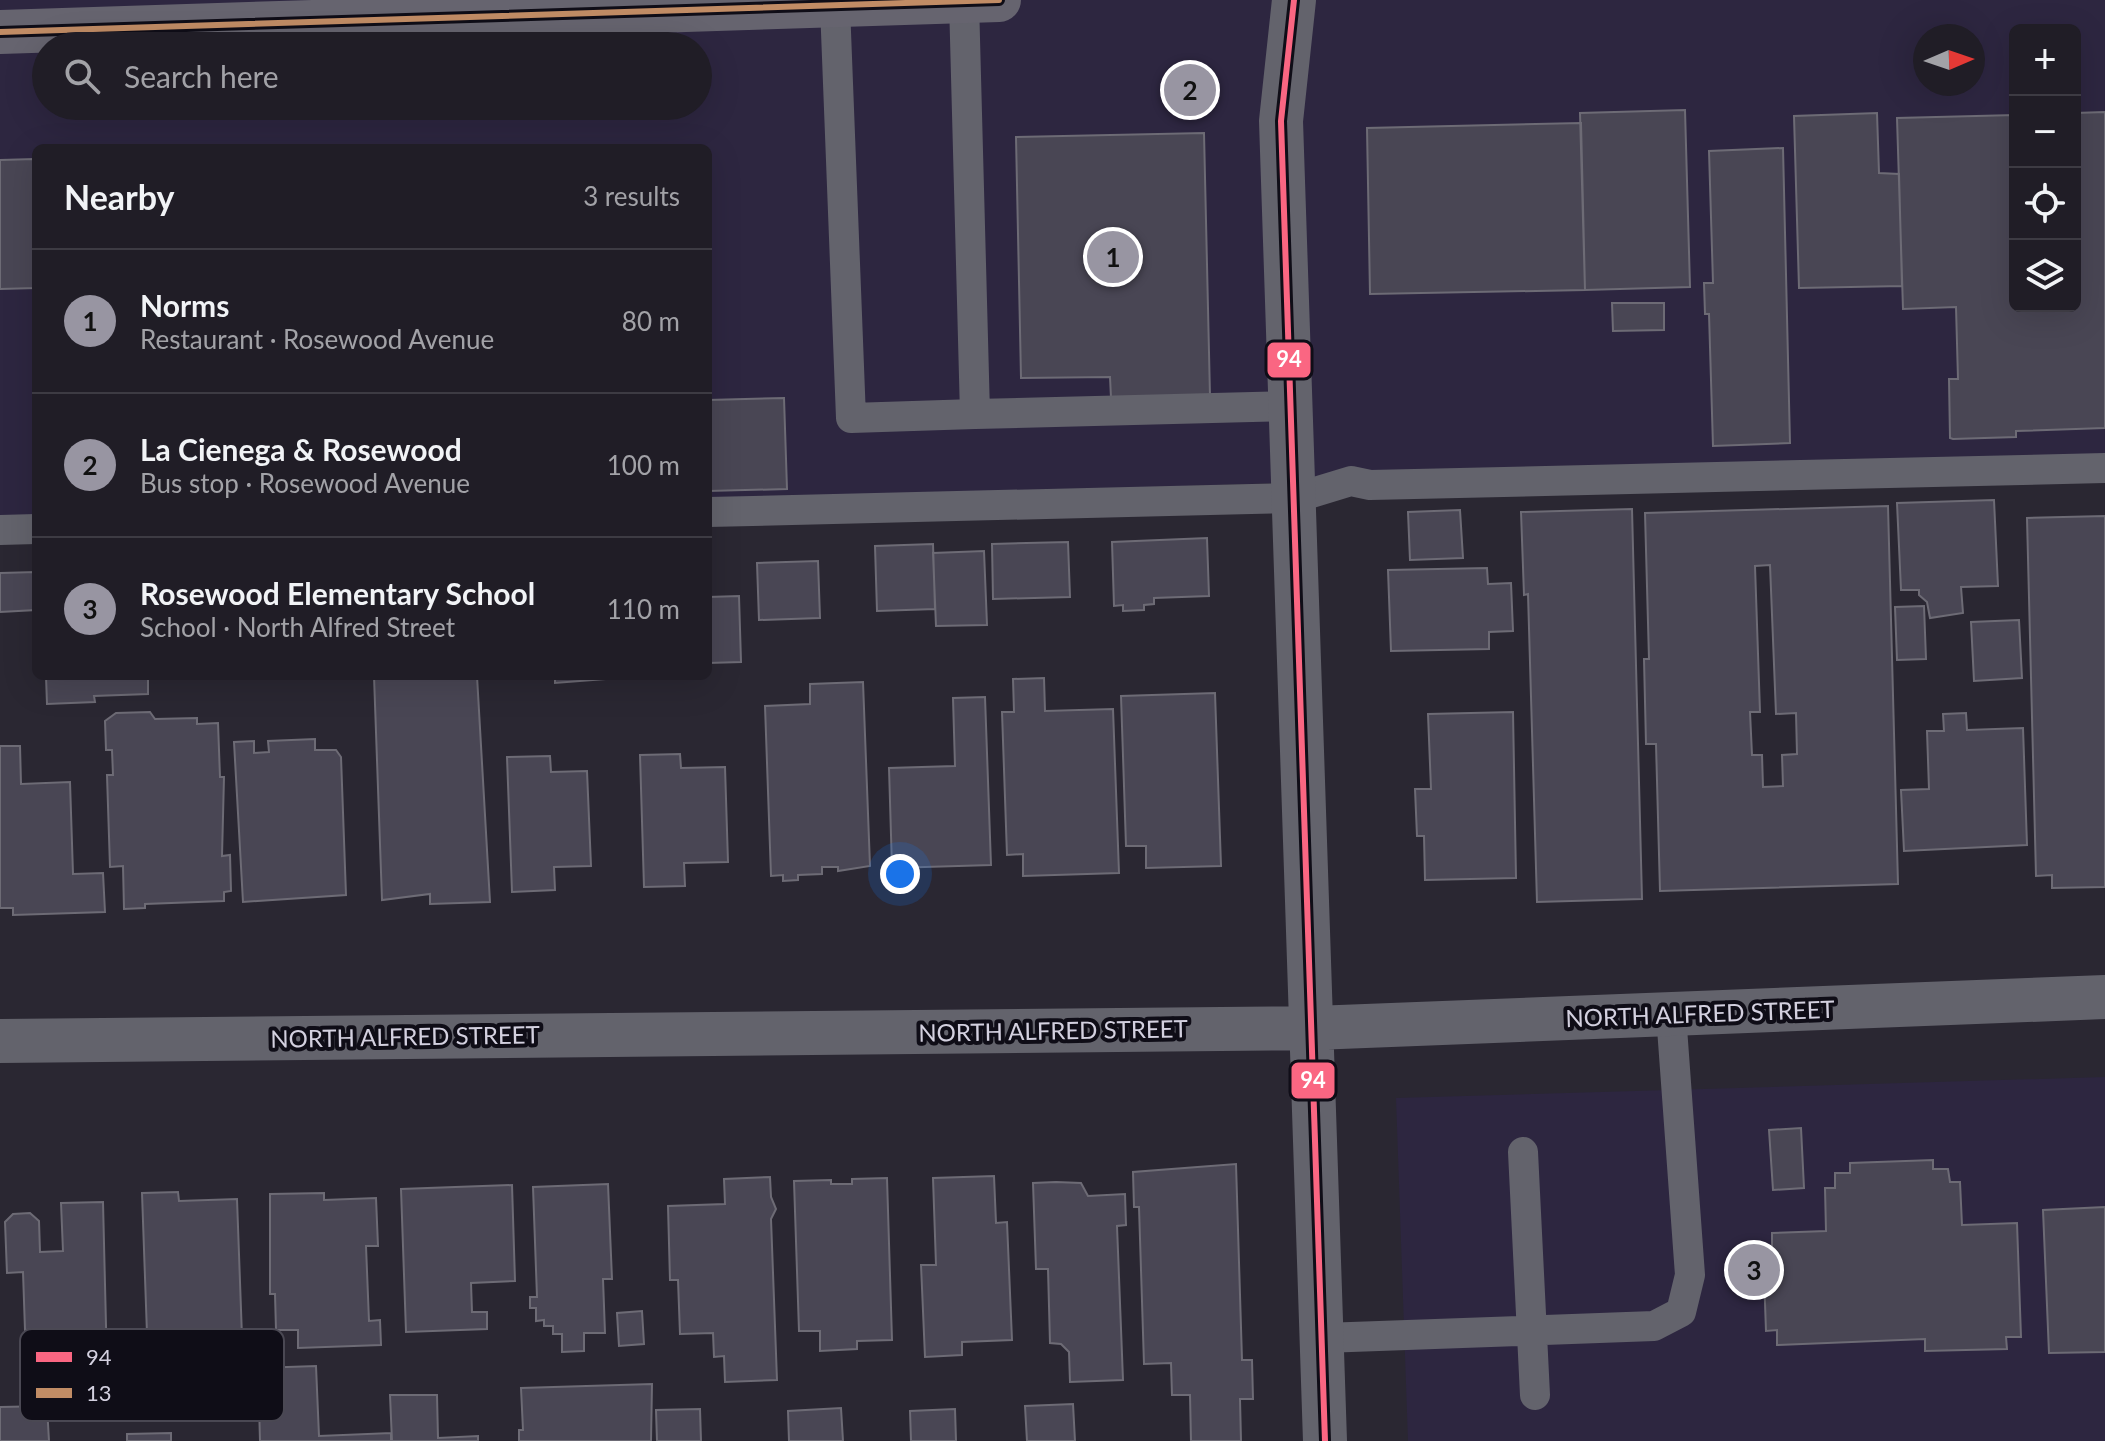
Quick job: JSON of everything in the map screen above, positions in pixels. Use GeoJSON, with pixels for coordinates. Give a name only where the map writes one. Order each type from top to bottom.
{"type":"FeatureCollection","features":[{"type":"Feature","properties":{"kind":"main road"},"geometry":{"type":"LineString","coordinates":[[0,32],[999,0]]}},
{"type":"Feature","properties":{"kind":"street"},"geometry":{"type":"LineString","coordinates":[[1294,0],[1281,121],[1314,1028],[1325,1441]]}},
{"type":"Feature","properties":{"kind":"street","name":"NORTH ALFRED STREET"},"geometry":{"type":"LineString","coordinates":[[0,1041],[1314,1028],[2105,997]]}},
{"type":"Feature","properties":{"kind":"lane"},"geometry":{"type":"LineString","coordinates":[[964,1],[975,414]]}},
{"type":"Feature","properties":{"kind":"lane"},"geometry":{"type":"LineString","coordinates":[[835,6],[851,418],[1292,406]]}},
{"type":"Feature","properties":{"kind":"lane"},"geometry":{"type":"LineString","coordinates":[[712,512],[1295,498],[1351,481],[1370,485],[2105,468]]}},
{"type":"Feature","properties":{"kind":"lane"},"geometry":{"type":"LineString","coordinates":[[0,530],[32,529]]}},
{"type":"Feature","properties":{"kind":"lane"},"geometry":{"type":"LineString","coordinates":[[1323,1338],[1654,1326],[1681,1312],[1690,1275],[1671,1014]]}},
{"type":"Feature","properties":{"kind":"lane"},"geometry":{"type":"LineString","coordinates":[[1523,1152],[1535,1395]]}},
{"type":"Feature","properties":{"kind":"shaded area"},"geometry":{"type":"Polygon","coordinates":[[[0,0],[2105,0],[2105,457],[712,501],[712,144],[32,144],[32,522],[0,523],[0,0]]]}},
{"type":"Feature","properties":{"kind":"shaded area"},"geometry":{"type":"Polygon","coordinates":[[[2105,1077],[2105,1441],[1408,1441],[1396,1098],[2105,1077]]]}},
{"type":"Feature","properties":{"kind":"building"},"geometry":{"type":"Polygon","coordinates":[[[1685,110],[1690,287],[1585,290],[1580,113],[1685,110]]]}},
{"type":"Feature","properties":{"kind":"building"},"geometry":{"type":"Polygon","coordinates":[[[2105,112],[2105,428],[2016,431],[2016,437],[1950,438],[1949,379],[1958,379],[1956,307],[1903,309],[1897,118],[2009,115],[2009,312],[2081,312],[2081,113],[2105,112]]]}},
{"type":"Feature","properties":{"kind":"building"},"geometry":{"type":"Polygon","coordinates":[[[1877,113],[1879,173],[1899,174],[1902,286],[1799,288],[1794,116],[1877,113]]]}},
{"type":"Feature","properties":{"kind":"building"},"geometry":{"type":"Polygon","coordinates":[[[1581,123],[1585,290],[1370,294],[1367,128],[1581,123]]]}},
{"type":"Feature","properties":{"kind":"building"},"geometry":{"type":"Polygon","coordinates":[[[1204,133],[1210,396],[1111,398],[1110,377],[1021,378],[1016,137],[1204,133]]]}},
{"type":"Feature","properties":{"kind":"building"},"geometry":{"type":"Polygon","coordinates":[[[1783,148],[1790,443],[1713,446],[1709,314],[1705,314],[1704,283],[1713,283],[1709,151],[1783,148]]]}},
{"type":"Feature","properties":{"kind":"building"},"geometry":{"type":"Polygon","coordinates":[[[32,159],[32,288],[0,289],[0,160],[32,159]]]}},
{"type":"Feature","properties":{"kind":"building"},"geometry":{"type":"Polygon","coordinates":[[[1612,303],[1664,303],[1664,330],[1613,331],[1612,303]]]}},
{"type":"Feature","properties":{"kind":"building"},"geometry":{"type":"Polygon","coordinates":[[[784,398],[787,489],[712,491],[712,400],[784,398]]]}},
{"type":"Feature","properties":{"kind":"building"},"geometry":{"type":"Polygon","coordinates":[[[1994,500],[1998,586],[1961,587],[1963,613],[1930,618],[1927,602],[1919,595],[1919,590],[1901,590],[1897,503],[1994,500]]]}},
{"type":"Feature","properties":{"kind":"building"},"geometry":{"type":"Polygon","coordinates":[[[1888,506],[1898,884],[1660,891],[1656,744],[1646,744],[1644,659],[1649,659],[1645,513],[1888,506]],[[1770,565],[1755,566],[1760,712],[1750,712],[1752,755],[1762,755],[1763,787],[1783,786],[1782,755],[1797,754],[1796,713],[1776,714],[1770,565]]]}},
{"type":"Feature","properties":{"kind":"building"},"geometry":{"type":"Polygon","coordinates":[[[1632,509],[1642,899],[1537,902],[1528,594],[1524,595],[1521,512],[1632,509]]]}},
{"type":"Feature","properties":{"kind":"building"},"geometry":{"type":"Polygon","coordinates":[[[1460,510],[1463,558],[1410,560],[1408,512],[1460,510]]]}},
{"type":"Feature","properties":{"kind":"building"},"geometry":{"type":"Polygon","coordinates":[[[2105,516],[2105,887],[2052,888],[2052,875],[2036,876],[2027,518],[2105,516]]]}},
{"type":"Feature","properties":{"kind":"building"},"geometry":{"type":"Polygon","coordinates":[[[1207,538],[1209,596],[1154,598],[1154,604],[1144,605],[1144,610],[1123,611],[1123,605],[1114,606],[1112,542],[1207,538]]]}},
{"type":"Feature","properties":{"kind":"building"},"geometry":{"type":"Polygon","coordinates":[[[1068,542],[1070,597],[993,599],[992,544],[1068,542]]]}},
{"type":"Feature","properties":{"kind":"building"},"geometry":{"type":"Polygon","coordinates":[[[933,544],[935,609],[877,611],[875,546],[933,544]]]}},
{"type":"Feature","properties":{"kind":"building"},"geometry":{"type":"Polygon","coordinates":[[[984,551],[987,625],[936,626],[933,553],[984,551]]]}},
{"type":"Feature","properties":{"kind":"building"},"geometry":{"type":"Polygon","coordinates":[[[818,561],[820,618],[759,620],[757,563],[818,561]]]}},
{"type":"Feature","properties":{"kind":"building"},"geometry":{"type":"Polygon","coordinates":[[[1487,568],[1488,584],[1511,583],[1513,631],[1489,632],[1489,649],[1391,651],[1388,570],[1487,568]]]}},
{"type":"Feature","properties":{"kind":"building"},"geometry":{"type":"Polygon","coordinates":[[[32,572],[32,610],[0,612],[0,573],[32,572]]]}},
{"type":"Feature","properties":{"kind":"building"},"geometry":{"type":"Polygon","coordinates":[[[739,596],[741,662],[712,663],[712,597],[739,596]]]}},
{"type":"Feature","properties":{"kind":"building"},"geometry":{"type":"Polygon","coordinates":[[[1924,606],[1926,659],[1897,660],[1895,607],[1924,606]]]}},
{"type":"Feature","properties":{"kind":"building"},"geometry":{"type":"Polygon","coordinates":[[[2019,620],[2022,678],[1974,681],[1971,622],[2019,620]]]}},
{"type":"Feature","properties":{"kind":"building"},"geometry":{"type":"Polygon","coordinates":[[[1044,678],[1045,711],[1113,709],[1119,873],[1023,876],[1023,854],[1007,855],[1002,712],[1014,712],[1013,679],[1044,678]]]}},
{"type":"Feature","properties":{"kind":"building"},"geometry":{"type":"Polygon","coordinates":[[[46,680],[148,680],[148,694],[94,696],[95,702],[47,704],[46,680]]]}},
{"type":"Feature","properties":{"kind":"building"},"geometry":{"type":"Polygon","coordinates":[[[374,680],[477,680],[490,902],[430,904],[430,894],[382,900],[374,680]]]}},
{"type":"Feature","properties":{"kind":"building"},"geometry":{"type":"Polygon","coordinates":[[[555,680],[592,680],[555,683],[555,680]]]}},
{"type":"Feature","properties":{"kind":"building"},"geometry":{"type":"Polygon","coordinates":[[[863,682],[870,866],[838,871],[838,867],[822,867],[822,874],[798,875],[798,880],[783,881],[783,875],[771,876],[765,706],[810,704],[810,684],[863,682]]]}},
{"type":"Feature","properties":{"kind":"building"},"geometry":{"type":"Polygon","coordinates":[[[1215,693],[1221,866],[1146,868],[1146,846],[1126,846],[1121,696],[1215,693]]]}},
{"type":"Feature","properties":{"kind":"building"},"geometry":{"type":"Polygon","coordinates":[[[985,697],[991,865],[892,868],[889,768],[955,766],[953,698],[985,697]]]}},
{"type":"Feature","properties":{"kind":"building"},"geometry":{"type":"Polygon","coordinates":[[[150,712],[155,719],[197,718],[197,724],[218,723],[220,777],[224,777],[222,856],[230,855],[231,891],[224,892],[224,901],[145,904],[145,908],[124,909],[123,866],[110,867],[107,775],[113,775],[112,750],[106,750],[105,721],[116,713],[150,712]]]}},
{"type":"Feature","properties":{"kind":"building"},"geometry":{"type":"Polygon","coordinates":[[[1513,712],[1516,878],[1425,880],[1424,836],[1417,836],[1415,789],[1431,789],[1428,714],[1513,712]]]}},
{"type":"Feature","properties":{"kind":"building"},"geometry":{"type":"Polygon","coordinates":[[[1966,713],[1967,730],[2023,728],[2027,845],[1904,851],[1901,790],[1929,789],[1927,731],[1944,731],[1943,714],[1966,713]]]}},
{"type":"Feature","properties":{"kind":"building"},"geometry":{"type":"Polygon","coordinates":[[[315,739],[315,750],[336,750],[341,757],[346,895],[243,902],[234,742],[254,741],[254,753],[269,752],[268,741],[315,739]]]}},
{"type":"Feature","properties":{"kind":"building"},"geometry":{"type":"Polygon","coordinates":[[[0,746],[20,746],[21,784],[70,782],[73,874],[103,873],[105,912],[13,915],[13,908],[0,908],[0,746]]]}},
{"type":"Feature","properties":{"kind":"building"},"geometry":{"type":"Polygon","coordinates":[[[680,754],[681,768],[725,767],[728,862],[684,863],[685,886],[644,887],[640,755],[680,754]]]}},
{"type":"Feature","properties":{"kind":"building"},"geometry":{"type":"Polygon","coordinates":[[[550,756],[551,772],[587,771],[591,866],[554,867],[555,890],[512,892],[507,757],[550,756]]]}},
{"type":"Feature","properties":{"kind":"building"},"geometry":{"type":"Polygon","coordinates":[[[1801,1128],[1804,1188],[1773,1190],[1769,1130],[1801,1128]]]}},
{"type":"Feature","properties":{"kind":"building"},"geometry":{"type":"Polygon","coordinates":[[[1933,1160],[1933,1169],[1948,1169],[1950,1182],[1960,1182],[1962,1225],[2017,1223],[2021,1337],[2006,1337],[2007,1349],[1925,1351],[1925,1339],[1777,1345],[1777,1330],[1766,1331],[1763,1247],[1772,1247],[1772,1233],[1826,1231],[1825,1188],[1835,1188],[1835,1173],[1850,1173],[1850,1163],[1933,1160]]]}},
{"type":"Feature","properties":{"kind":"building"},"geometry":{"type":"Polygon","coordinates":[[[1236,1164],[1242,1360],[1252,1360],[1253,1399],[1240,1399],[1241,1441],[1191,1441],[1190,1395],[1172,1395],[1171,1363],[1144,1364],[1139,1207],[1134,1207],[1133,1172],[1236,1164]]]}},
{"type":"Feature","properties":{"kind":"building"},"geometry":{"type":"Polygon","coordinates":[[[994,1176],[996,1223],[1007,1222],[1012,1340],[962,1342],[962,1355],[925,1357],[921,1265],[936,1265],[933,1178],[994,1176]]]}},
{"type":"Feature","properties":{"kind":"building"},"geometry":{"type":"Polygon","coordinates":[[[770,1177],[771,1197],[776,1209],[771,1219],[777,1380],[725,1382],[724,1356],[714,1357],[713,1333],[680,1334],[678,1280],[670,1280],[668,1206],[725,1204],[724,1179],[770,1177]]]}},
{"type":"Feature","properties":{"kind":"building"},"geometry":{"type":"Polygon","coordinates":[[[887,1178],[892,1340],[857,1341],[857,1349],[820,1351],[820,1331],[799,1331],[794,1181],[831,1180],[831,1184],[852,1184],[852,1179],[887,1178]]]}},
{"type":"Feature","properties":{"kind":"building"},"geometry":{"type":"Polygon","coordinates":[[[1033,1183],[1081,1183],[1088,1196],[1125,1194],[1126,1225],[1117,1226],[1123,1380],[1070,1382],[1069,1352],[1061,1344],[1050,1343],[1048,1269],[1036,1269],[1033,1183]]]}},
{"type":"Feature","properties":{"kind":"building"},"geometry":{"type":"Polygon","coordinates":[[[608,1184],[612,1279],[603,1279],[605,1333],[584,1333],[584,1351],[562,1352],[562,1334],[553,1334],[553,1326],[544,1326],[544,1320],[536,1321],[536,1308],[530,1308],[530,1297],[537,1297],[533,1187],[608,1184]]]}},
{"type":"Feature","properties":{"kind":"building"},"geometry":{"type":"Polygon","coordinates":[[[512,1185],[515,1281],[471,1283],[472,1312],[487,1312],[487,1329],[406,1332],[401,1189],[512,1185]]]}},
{"type":"Feature","properties":{"kind":"building"},"geometry":{"type":"Polygon","coordinates":[[[178,1192],[179,1201],[237,1199],[242,1329],[147,1329],[142,1193],[178,1192]]]}},
{"type":"Feature","properties":{"kind":"building"},"geometry":{"type":"Polygon","coordinates":[[[324,1193],[324,1200],[376,1198],[378,1246],[366,1246],[369,1321],[380,1320],[381,1345],[298,1348],[298,1330],[276,1329],[275,1294],[270,1294],[270,1194],[324,1193]]]}},
{"type":"Feature","properties":{"kind":"building"},"geometry":{"type":"Polygon","coordinates":[[[103,1202],[106,1329],[25,1329],[23,1272],[7,1273],[5,1222],[13,1214],[30,1213],[39,1221],[40,1252],[63,1251],[61,1203],[103,1202]]]}},
{"type":"Feature","properties":{"kind":"building"},"geometry":{"type":"Polygon","coordinates":[[[2105,1207],[2105,1352],[2049,1353],[2043,1210],[2105,1207]]]}},
{"type":"Feature","properties":{"kind":"building"},"geometry":{"type":"Polygon","coordinates":[[[642,1311],[644,1344],[619,1346],[617,1313],[642,1311]]]}},
{"type":"Feature","properties":{"kind":"building"},"geometry":{"type":"Polygon","coordinates":[[[316,1366],[319,1436],[391,1433],[391,1441],[260,1441],[259,1421],[284,1421],[284,1367],[316,1366]]]}},
{"type":"Feature","properties":{"kind":"building"},"geometry":{"type":"Polygon","coordinates":[[[652,1384],[651,1441],[519,1441],[519,1430],[523,1430],[521,1388],[652,1384]]]}},
{"type":"Feature","properties":{"kind":"building"},"geometry":{"type":"Polygon","coordinates":[[[390,1395],[437,1395],[438,1438],[478,1436],[478,1441],[392,1441],[390,1395]]]}},
{"type":"Feature","properties":{"kind":"building"},"geometry":{"type":"Polygon","coordinates":[[[1073,1404],[1075,1441],[1027,1441],[1025,1406],[1073,1404]]]}},
{"type":"Feature","properties":{"kind":"building"},"geometry":{"type":"Polygon","coordinates":[[[0,1407],[20,1407],[20,1421],[48,1421],[49,1441],[0,1441],[0,1407]]]}},
{"type":"Feature","properties":{"kind":"building"},"geometry":{"type":"Polygon","coordinates":[[[841,1408],[843,1441],[789,1441],[788,1411],[841,1408]]]}},
{"type":"Feature","properties":{"kind":"building"},"geometry":{"type":"Polygon","coordinates":[[[700,1409],[701,1441],[657,1441],[656,1410],[700,1409]]]}},
{"type":"Feature","properties":{"kind":"building"},"geometry":{"type":"Polygon","coordinates":[[[955,1409],[956,1441],[911,1441],[910,1411],[955,1409]]]}},
{"type":"Feature","properties":{"kind":"building"},"geometry":{"type":"Polygon","coordinates":[[[171,1433],[171,1441],[127,1441],[127,1434],[171,1433]]]}},
{"type":"Feature","properties":{"kind":"transit line","name":"13"},"geometry":{"type":"LineString","coordinates":[[0,32],[999,0]]}},
{"type":"Feature","properties":{"kind":"transit line","name":"94"},"geometry":{"type":"LineString","coordinates":[[1294,0],[1281,121],[1325,1441]]}},
{"type":"Feature","properties":{"kind":"place","name":"La Cienega & Rosewood"},"geometry":{"type":"Point","coordinates":[1190,90]}},
{"type":"Feature","properties":{"kind":"place","name":"Norms"},"geometry":{"type":"Point","coordinates":[1113,257]}},
{"type":"Feature","properties":{"kind":"place","name":"Rosewood Elementary School"},"geometry":{"type":"Point","coordinates":[1754,1270]}}]}
